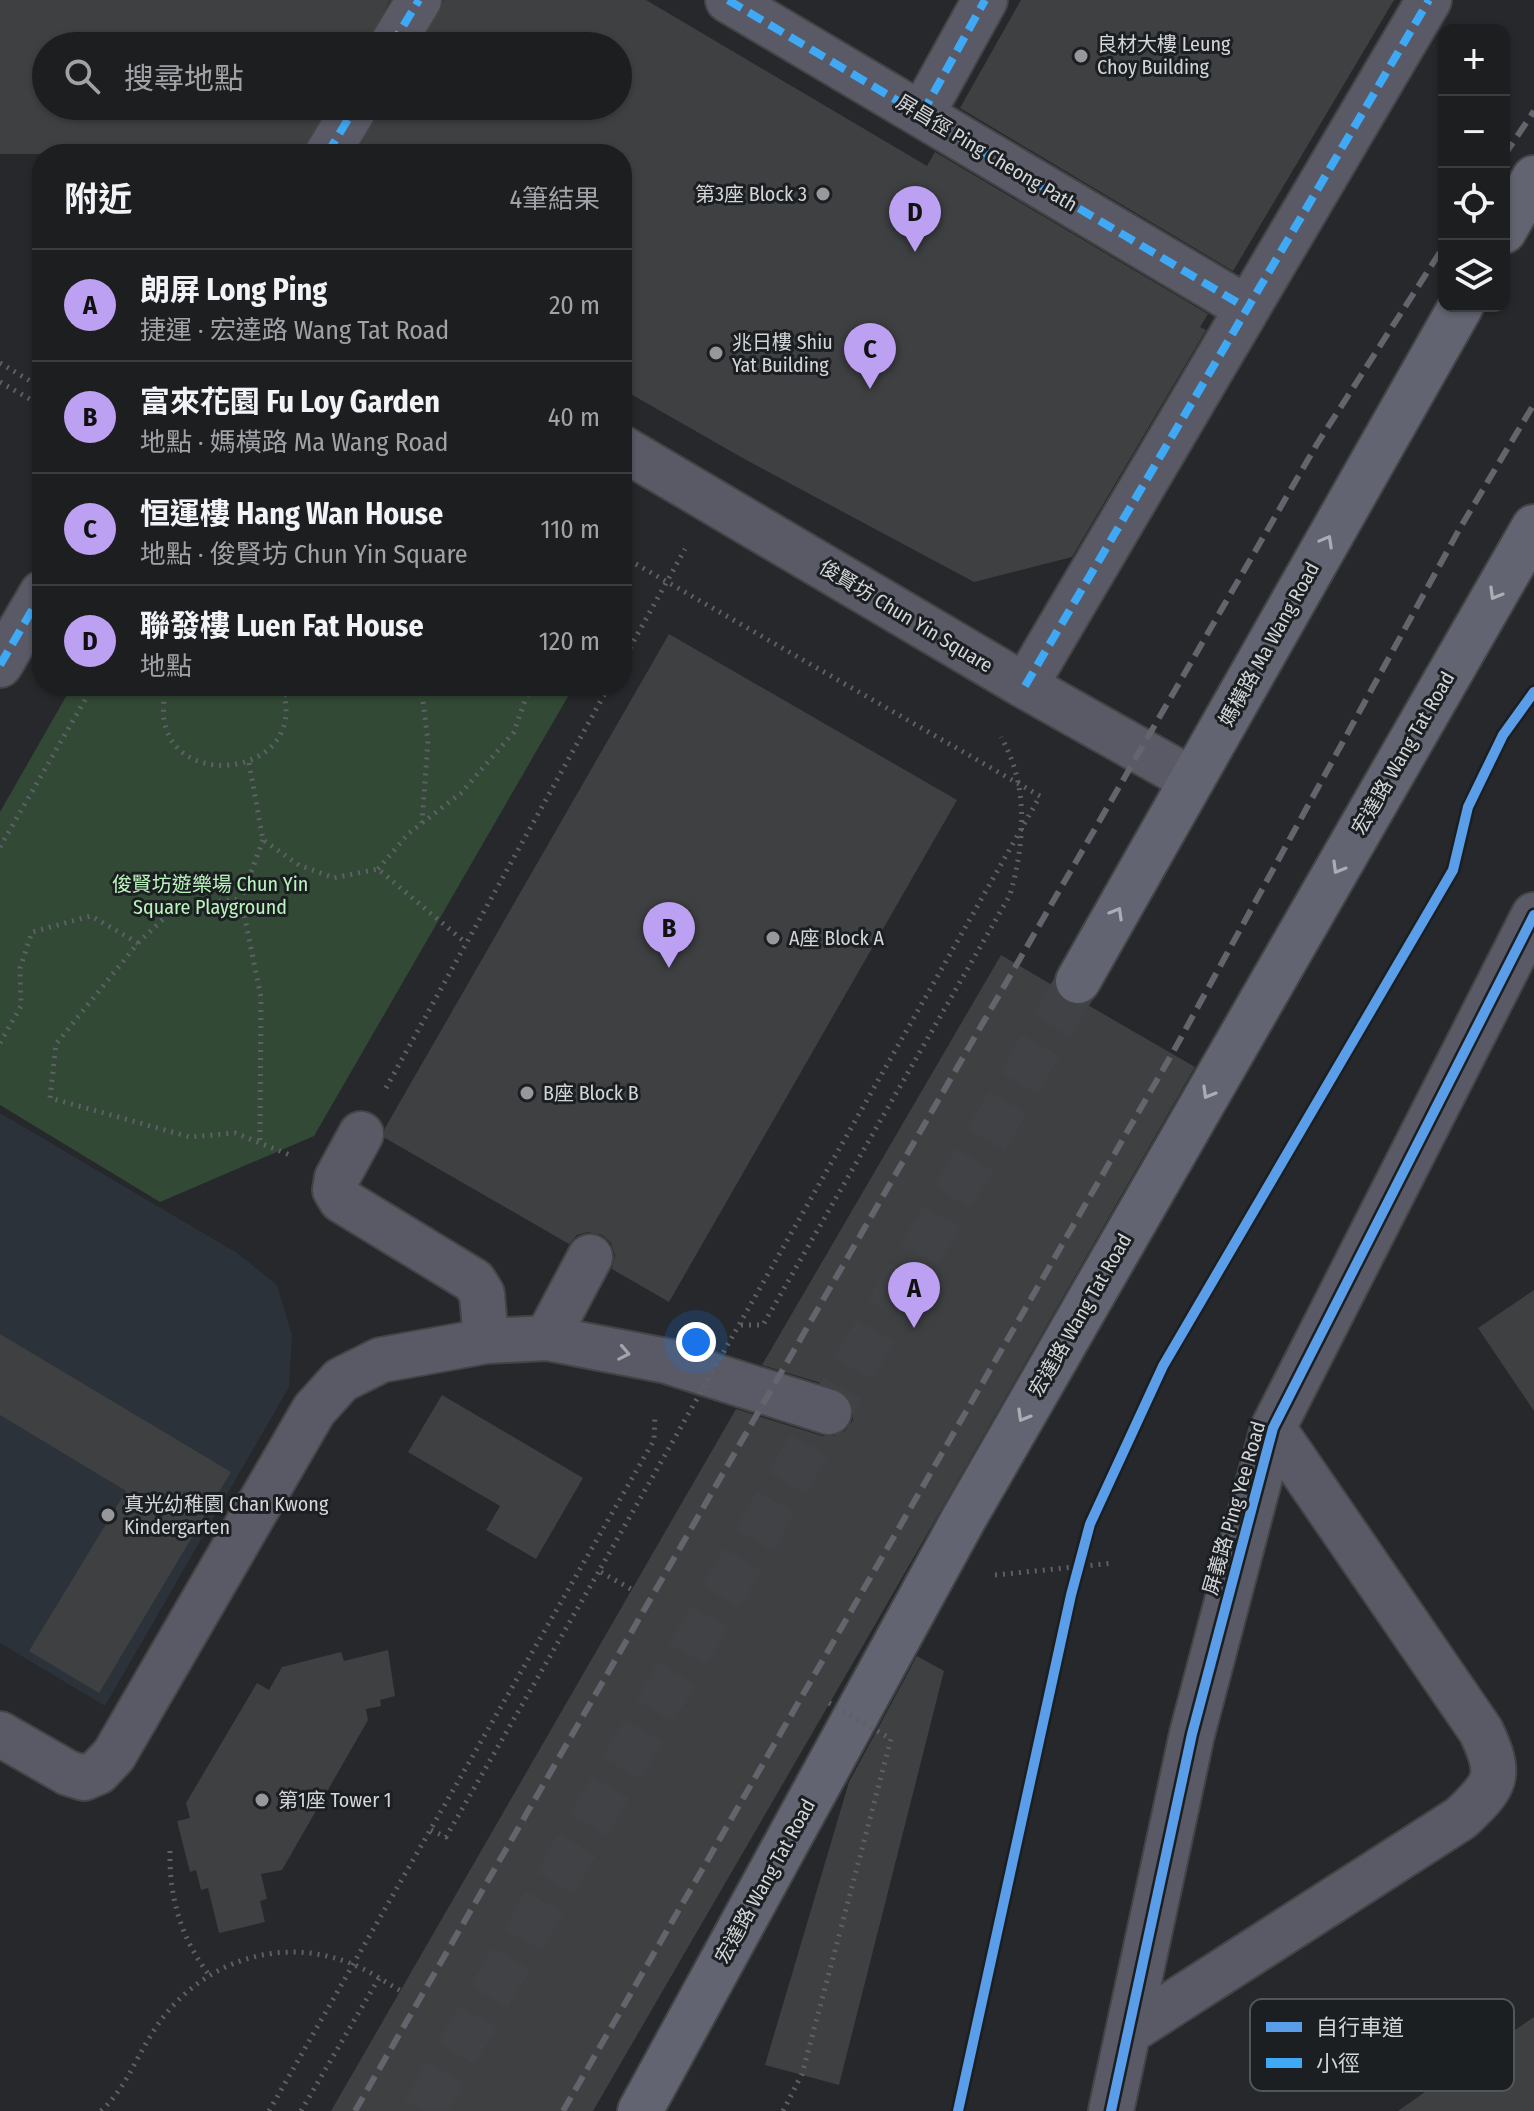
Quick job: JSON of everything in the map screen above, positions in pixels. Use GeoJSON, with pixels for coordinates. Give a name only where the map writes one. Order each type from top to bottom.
{"type":"FeatureCollection","features":[{"type":"Feature","properties":{"kind":"main road"},"geometry":{"type":"LineString","coordinates":[[1510,220],[1534,178]]}},
{"type":"Feature","properties":{"kind":"main road","name":"媽橫路 Ma Wang Road"},"geometry":{"type":"LineString","coordinates":[[1078,981],[1458,312]]}},
{"type":"Feature","properties":{"kind":"main road","name":"宏達路 Wang Tat Road"},"geometry":{"type":"LineString","coordinates":[[640,2111],[963,1520],[1534,527]]}},
{"type":"Feature","properties":{"kind":"street"},"geometry":{"type":"LineString","coordinates":[[400,32],[419,0]]}},
{"type":"Feature","properties":{"kind":"street","name":"屏昌徑 Ping Cheong Path"},"geometry":{"type":"LineString","coordinates":[[728,0],[1245,307]]}},
{"type":"Feature","properties":{"kind":"street"},"geometry":{"type":"LineString","coordinates":[[922,114],[985,0]]}},
{"type":"Feature","properties":{"kind":"street"},"geometry":{"type":"LineString","coordinates":[[1025,686],[1245,307],[1429,0]]}},
{"type":"Feature","properties":{"kind":"street"},"geometry":{"type":"LineString","coordinates":[[333,144],[348,120]]}},
{"type":"Feature","properties":{"kind":"street","name":"俊賢坊 Chun Yin Square"},"geometry":{"type":"LineString","coordinates":[[632,454],[1025,686],[1192,780]]}},
{"type":"Feature","properties":{"kind":"street"},"geometry":{"type":"LineString","coordinates":[[0,665],[32,610]]}},
{"type":"Feature","properties":{"kind":"street","name":"屏義路 Ping Yee Road"},"geometry":{"type":"LineString","coordinates":[[1111,2111],[1192,1734],[1273,1428],[1534,915]]}},
{"type":"Feature","properties":{"kind":"street"},"geometry":{"type":"LineString","coordinates":[[361,1134],[337,1178],[335,1190],[341,1200],[474,1281],[482,1294],[486,1341]]}},
{"type":"Feature","properties":{"kind":"street"},"geometry":{"type":"LineString","coordinates":[[547,1338],[590,1257]]}},
{"type":"Feature","properties":{"kind":"street"},"geometry":{"type":"LineString","coordinates":[[0,1734],[68,1773],[84,1778],[98,1772],[114,1755],[314,1410],[341,1380],[381,1360],[486,1341],[547,1338],[667,1361],[829,1412]]}},
{"type":"Feature","properties":{"kind":"street"},"geometry":{"type":"LineString","coordinates":[[1130,2031],[1461,1818],[1483,1797],[1492,1782],[1495,1761],[1481,1731],[1273,1428]]}},
{"type":"Feature","properties":{"kind":"path"},"geometry":{"type":"LineString","coordinates":[[0,363],[32,382]]}},
{"type":"Feature","properties":{"kind":"path"},"geometry":{"type":"LineString","coordinates":[[0,382],[32,400]]}},
{"type":"Feature","properties":{"kind":"path"},"geometry":{"type":"LineString","coordinates":[[672,542],[698,557]]}},
{"type":"Feature","properties":{"kind":"path"},"geometry":{"type":"LineString","coordinates":[[632,644],[685,549]]}},
{"type":"Feature","properties":{"kind":"path"},"geometry":{"type":"LineString","coordinates":[[431,1830],[446,1837],[1040,796],[632,562]]}},
{"type":"Feature","properties":{"kind":"path"},"geometry":{"type":"LineString","coordinates":[[0,847],[87,696]]}},
{"type":"Feature","properties":{"kind":"path"},"geometry":{"type":"LineString","coordinates":[[165,696],[163,708],[166,727],[176,744],[190,758],[208,766],[228,768],[249,763],[265,752],[278,736],[285,716],[284,696]]}},
{"type":"Feature","properties":{"kind":"path"},"geometry":{"type":"LineString","coordinates":[[422,696],[428,741],[422,823]]}},
{"type":"Feature","properties":{"kind":"path"},"geometry":{"type":"LineString","coordinates":[[263,840],[299,865],[334,878],[378,869],[408,834],[461,793],[514,732],[527,696]]}},
{"type":"Feature","properties":{"kind":"path"},"geometry":{"type":"LineString","coordinates":[[361,1134],[603,696]]}},
{"type":"Feature","properties":{"kind":"path"},"geometry":{"type":"LineString","coordinates":[[763,1325],[1010,895],[1022,854],[1021,796],[1011,755],[999,732]]}},
{"type":"Feature","properties":{"kind":"path"},"geometry":{"type":"LineString","coordinates":[[249,763],[263,840],[241,899],[261,997],[260,1140]]}},
{"type":"Feature","properties":{"kind":"path"},"geometry":{"type":"LineString","coordinates":[[378,869],[466,943]]}},
{"type":"Feature","properties":{"kind":"path"},"geometry":{"type":"LineString","coordinates":[[241,899],[177,906],[138,943],[56,1044],[50,1098],[190,1137],[235,1133],[260,1140],[337,1178]]}},
{"type":"Feature","properties":{"kind":"path"},"geometry":{"type":"LineString","coordinates":[[0,1043],[21,1006],[20,968],[32,932],[91,916],[138,943]]}},
{"type":"Feature","properties":{"kind":"path"},"geometry":{"type":"LineString","coordinates":[[269,2111],[654,1440],[655,1415],[649,1409]]}},
{"type":"Feature","properties":{"kind":"path"},"geometry":{"type":"LineString","coordinates":[[1075,1581],[1083,1553]]}},
{"type":"Feature","properties":{"kind":"path"},"geometry":{"type":"LineString","coordinates":[[991,1575],[1114,1563]]}},
{"type":"Feature","properties":{"kind":"path"},"geometry":{"type":"LineString","coordinates":[[599,1571],[631,1589]]}},
{"type":"Feature","properties":{"kind":"path"},"geometry":{"type":"LineString","coordinates":[[783,2111],[802,2074],[891,1739],[829,1703]]}},
{"type":"Feature","properties":{"kind":"path"},"geometry":{"type":"LineString","coordinates":[[170,1851],[171,1889],[181,1926],[210,1976]]}},
{"type":"Feature","properties":{"kind":"path"},"geometry":{"type":"LineString","coordinates":[[101,2111],[116,2097],[150,2035],[171,2007],[210,1976],[259,1955],[293,1950],[328,1954],[354,1963],[401,1991]]}},
{"type":"Feature","properties":{"kind":"path"},"geometry":{"type":"LineString","coordinates":[[301,2111],[379,1978]]}},
{"type":"Feature","properties":{"kind":"shaded area","name":"真光幼稚園 Chan Kwong Kindergarten"},"geometry":{"type":"Polygon","coordinates":[[[0,1113],[237,1253],[277,1285],[292,1335],[289,1387],[105,1706],[0,1643],[0,1113]]]}},
{"type":"Feature","properties":{"kind":"green space","name":"俊賢坊遊樂場 Chun Yin Square Playground"},"geometry":{"type":"Polygon","coordinates":[[[66,696],[568,696],[314,1136],[160,1202],[0,1105],[0,812],[66,696]]]}},
{"type":"Feature","properties":{"kind":"building"},"geometry":{"type":"Polygon","coordinates":[[[0,0],[390,0],[373,32],[32,32],[32,120],[320,120],[307,144],[32,144],[32,154],[0,154],[0,0]]]}},
{"type":"Feature","properties":{"kind":"building"},"geometry":{"type":"Polygon","coordinates":[[[444,0],[646,0],[927,166],[935,152],[1208,314],[1200,327],[1206,330],[1072,557],[974,582],[748,461],[632,395],[632,144],[361,144],[374,120],[632,120],[632,32],[427,32],[444,0]]]}},
{"type":"Feature","properties":{"kind":"building"},"geometry":{"type":"Polygon","coordinates":[[[1021,0],[1394,0],[1233,271],[960,108],[1021,0]]]}},
{"type":"Feature","properties":{"kind":"building"},"geometry":{"type":"Polygon","coordinates":[[[669,634],[957,800],[669,1302],[612,1269],[615,1255],[611,1243],[602,1235],[588,1232],[577,1235],[569,1244],[385,1138],[385,1128],[669,634]]]}},
{"type":"Feature","properties":{"kind":"building"},"geometry":{"type":"Polygon","coordinates":[[[1001,955],[1054,986],[1065,1002],[1086,1004],[1195,1067],[872,1630],[593,2111],[331,2111],[736,1409],[822,1436],[834,1436],[845,1431],[853,1420],[853,1406],[848,1396],[837,1388],[762,1365],[1001,955]]]}},
{"type":"Feature","properties":{"kind":"building"},"geometry":{"type":"Polygon","coordinates":[[[1534,1290],[1534,1411],[1478,1328],[1534,1290]]]}},
{"type":"Feature","properties":{"kind":"building"},"geometry":{"type":"Polygon","coordinates":[[[0,1334],[231,1472],[99,1693],[29,1651],[126,1491],[0,1415],[0,1334]]]}},
{"type":"Feature","properties":{"kind":"building"},"geometry":{"type":"Polygon","coordinates":[[[442,1395],[583,1478],[536,1559],[486,1530],[500,1506],[408,1452],[442,1395]]]}},
{"type":"Feature","properties":{"kind":"building","name":"第1座 Tower 1"},"geometry":{"type":"Polygon","coordinates":[[[388,1650],[395,1696],[380,1700],[381,1706],[366,1709],[368,1720],[282,1870],[261,1874],[267,1899],[260,1901],[265,1922],[219,1933],[208,1888],[201,1890],[196,1870],[190,1872],[177,1821],[190,1818],[186,1803],[257,1683],[269,1690],[282,1667],[341,1652],[344,1661],[388,1650]]]}},
{"type":"Feature","properties":{"kind":"building"},"geometry":{"type":"Polygon","coordinates":[[[917,1656],[944,1671],[839,2085],[765,2065],[849,1782],[917,1656]]]}},
{"type":"Feature","properties":{"kind":"building"},"geometry":{"type":"Polygon","coordinates":[[[1534,2017],[1534,2111],[1398,2111],[1426,2091],[1514,2091],[1514,2031],[1534,2017]]]}},
{"type":"Feature","properties":{"kind":"tunnel"},"geometry":{"type":"LineString","coordinates":[[423,2111],[1078,981]]}},
{"type":"Feature","properties":{"kind":"railway"},"geometry":{"type":"LineString","coordinates":[[1510,147],[1534,111]]}},
{"type":"Feature","properties":{"kind":"railway"},"geometry":{"type":"LineString","coordinates":[[355,2111],[1317,444],[1438,255]]}},
{"type":"Feature","properties":{"kind":"railway"},"geometry":{"type":"LineString","coordinates":[[563,2111],[1172,1054],[1460,528],[1534,404]]}},
{"type":"Feature","properties":{"kind":"marked path"},"geometry":{"type":"LineString","coordinates":[[400,32],[419,0]]}},
{"type":"Feature","properties":{"kind":"marked path"},"geometry":{"type":"LineString","coordinates":[[728,0],[1245,307]]}},
{"type":"Feature","properties":{"kind":"marked path"},"geometry":{"type":"LineString","coordinates":[[922,114],[985,0]]}},
{"type":"Feature","properties":{"kind":"marked path"},"geometry":{"type":"LineString","coordinates":[[1025,686],[1429,0]]}},
{"type":"Feature","properties":{"kind":"marked path"},"geometry":{"type":"LineString","coordinates":[[333,144],[348,120]]}},
{"type":"Feature","properties":{"kind":"marked path"},"geometry":{"type":"LineString","coordinates":[[0,665],[32,610]]}},
{"type":"Feature","properties":{"kind":"cycle path"},"geometry":{"type":"LineString","coordinates":[[958,2111],[1071,1595],[1090,1524],[1163,1366],[1453,870],[1468,807],[1503,735],[1534,692]]}},
{"type":"Feature","properties":{"kind":"cycle path"},"geometry":{"type":"LineString","coordinates":[[1111,2111],[1192,1734],[1273,1428],[1534,915]]}},
{"type":"Feature","properties":{"kind":"place","name":"良材大樓 Leung Choy Building"},"geometry":{"type":"Point","coordinates":[1081,56]}},
{"type":"Feature","properties":{"kind":"place","name":"第3座 Block 3"},"geometry":{"type":"Point","coordinates":[823,194]}},
{"type":"Feature","properties":{"kind":"place","name":"聯發樓 Luen Fat House"},"geometry":{"type":"Point","coordinates":[915,252]}},
{"type":"Feature","properties":{"kind":"place","name":"兆日樓 Shiu Yat Building"},"geometry":{"type":"Point","coordinates":[716,353]}},
{"type":"Feature","properties":{"kind":"place","name":"恒運樓 Hang Wan House"},"geometry":{"type":"Point","coordinates":[870,389]}},
{"type":"Feature","properties":{"kind":"place","name":"A座 Block A"},"geometry":{"type":"Point","coordinates":[773,938]}},
{"type":"Feature","properties":{"kind":"place","name":"富來花園 Fu Loy Garden"},"geometry":{"type":"Point","coordinates":[669,968]}},
{"type":"Feature","properties":{"kind":"place","name":"B座 Block B"},"geometry":{"type":"Point","coordinates":[527,1093]}},
{"type":"Feature","properties":{"kind":"place","name":"朗屏 Long Ping"},"geometry":{"type":"Point","coordinates":[914,1328]}},
{"type":"Feature","properties":{"kind":"place","name":"真光幼稚園 Chan Kwong Kindergarten"},"geometry":{"type":"Point","coordinates":[108,1515]}},
{"type":"Feature","properties":{"kind":"place","name":"第1座 Tower 1"},"geometry":{"type":"Point","coordinates":[262,1800]}}]}
